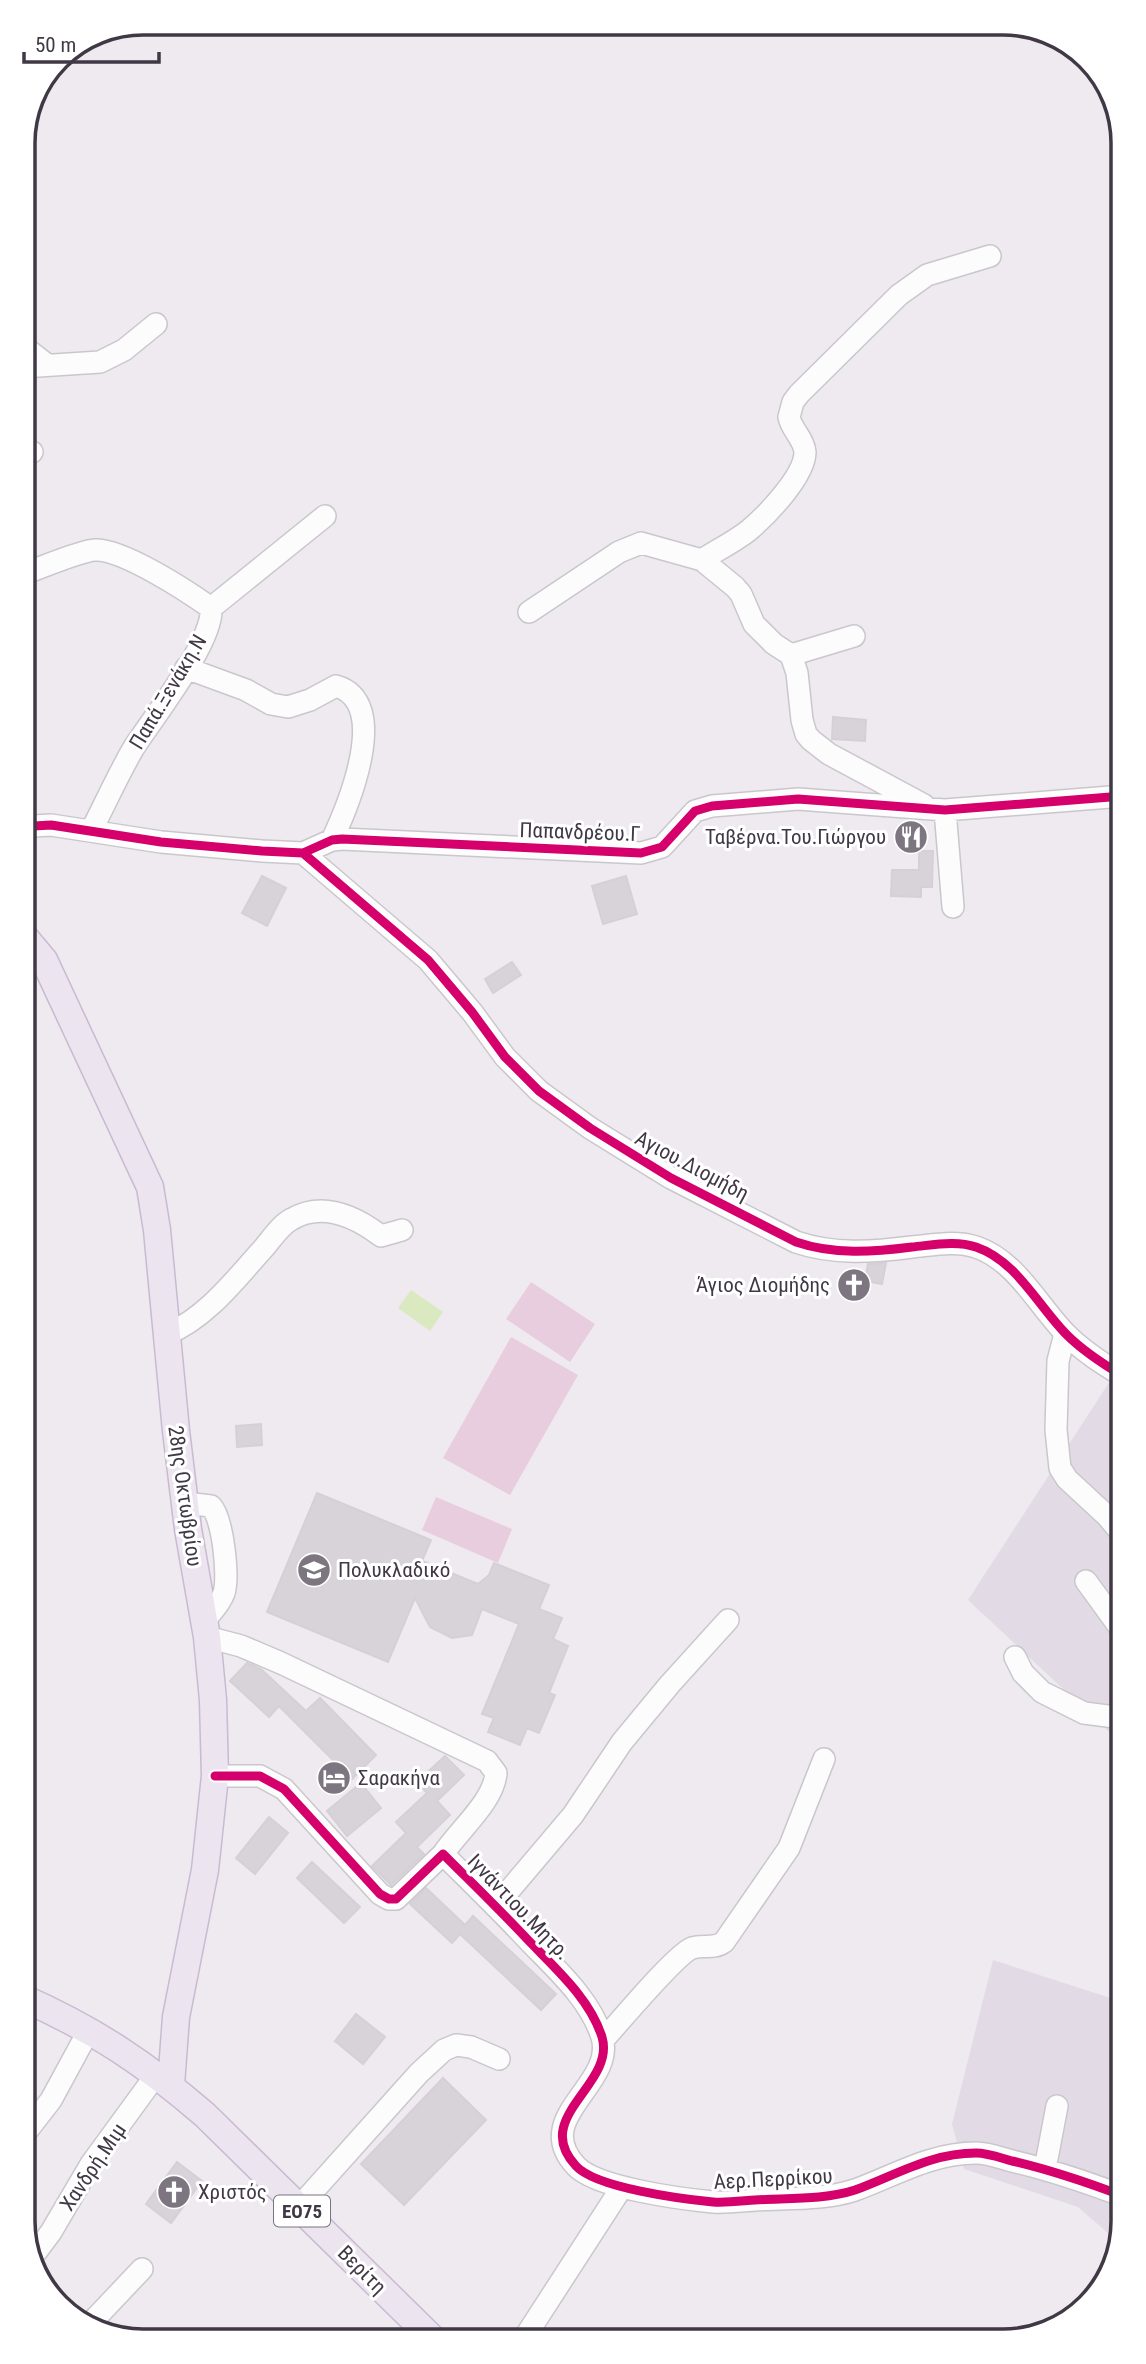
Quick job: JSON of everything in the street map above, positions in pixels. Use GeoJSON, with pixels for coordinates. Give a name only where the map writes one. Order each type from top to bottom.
{"type":"FeatureCollection","features":[{"type":"Feature","properties":{"kind":"main road","name":"28ης Οκτωβρίου"},"geometry":{"type":"LineString","coordinates":[[35,949],[44,960],[145,1175],[157,1230],[185,1503],[206,1628],[213,1700],[215,1776],[205,1870],[163,2080]]}},
{"type":"Feature","properties":{"kind":"main road","name":"ΕΟ75"},"geometry":{"type":"LineString","coordinates":[[35,2004],[125,2051],[163,2080]]}},
{"type":"Feature","properties":{"kind":"main road","name":"Βερίτη"},"geometry":{"type":"LineString","coordinates":[[163,2080],[205,2115],[423,2329]]}},
{"type":"Feature","properties":{"kind":"street"},"geometry":{"type":"LineString","coordinates":[[702,560],[747,532],[762,519],[796,475],[805,452],[789,417],[793,402],[799,394],[899,295],[927,275],[990,256]]}},
{"type":"Feature","properties":{"kind":"street"},"geometry":{"type":"LineString","coordinates":[[35,365],[100,362],[124,350],[156,324]]}},
{"type":"Feature","properties":{"kind":"street"},"geometry":{"type":"LineString","coordinates":[[35,355],[46,364]]}},
{"type":"Feature","properties":{"kind":"street"},"geometry":{"type":"LineString","coordinates":[[211,608],[325,516]]}},
{"type":"Feature","properties":{"kind":"street"},"geometry":{"type":"LineString","coordinates":[[529,612],[619,552],[640,543],[702,560],[741,594],[754,624],[791,655],[797,673],[802,720],[811,740],[829,754],[937,809],[953,907]]}},
{"type":"Feature","properties":{"kind":"street","name":"Παπά.Ξενάκη.Ν"},"geometry":{"type":"LineString","coordinates":[[35,570],[99,550],[156,573],[211,608],[205,632],[186,668],[132,751],[91,831]]}},
{"type":"Feature","properties":{"kind":"street"},"geometry":{"type":"LineString","coordinates":[[791,655],[854,636]]}},
{"type":"Feature","properties":{"kind":"street"},"geometry":{"type":"LineString","coordinates":[[186,668],[246,690],[271,704],[288,707],[310,700],[336,686],[353,695],[359,704],[365,728],[356,779],[332,840]]}},
{"type":"Feature","properties":{"kind":"street","name":"Παπανδρέου.Γ"},"geometry":{"type":"LineString","coordinates":[[35,826],[51,825],[161,842],[262,851],[303,852],[332,840],[342,839],[640,853],[662,847],[695,811],[712,806],[798,799],[937,809],[1111,797]]}},
{"type":"Feature","properties":{"kind":"street","name":"Αγιου.Διομήδη"},"geometry":{"type":"LineString","coordinates":[[303,852],[428,960],[472,1012],[505,1058],[540,1091],[590,1128],[671,1178],[796,1242],[814,1248],[856,1252],[956,1243],[976,1247],[1008,1266],[1065,1334],[1082,1350],[1111,1368]]}},
{"type":"Feature","properties":{"kind":"street"},"geometry":{"type":"LineString","coordinates":[[167,1334],[183,1328],[219,1296],[291,1219],[323,1212],[347,1214],[381,1236],[402,1230]]}},
{"type":"Feature","properties":{"kind":"street"},"geometry":{"type":"LineString","coordinates":[[1065,1334],[1058,1361],[1056,1430],[1060,1468],[1067,1479],[1111,1521]]}},
{"type":"Feature","properties":{"kind":"street"},"geometry":{"type":"LineString","coordinates":[[1086,1581],[1111,1615]]}},
{"type":"Feature","properties":{"kind":"street"},"geometry":{"type":"LineString","coordinates":[[496,1906],[573,1815],[630,1732],[728,1620]]}},
{"type":"Feature","properties":{"kind":"street"},"geometry":{"type":"LineString","coordinates":[[206,1628],[487,1761],[496,1773],[495,1783],[483,1804],[443,1854]]}},
{"type":"Feature","properties":{"kind":"street"},"geometry":{"type":"LineString","coordinates":[[1015,1657],[1023,1673],[1042,1692],[1084,1713],[1111,1716]]}},
{"type":"Feature","properties":{"kind":"street"},"geometry":{"type":"LineString","coordinates":[[530,2329],[622,2187],[590,2177],[575,2165],[564,2145],[562,2134],[566,2117],[594,2076],[601,2060],[603,2040],[674,1962],[692,1948],[717,1947],[724,1942],[789,1848],[824,1759]]}},
{"type":"Feature","properties":{"kind":"street","name":"Ιγνάντιου.Μητρ."},"geometry":{"type":"LineString","coordinates":[[215,1776],[260,1776],[284,1789],[380,1894],[388,1899],[396,1899],[443,1854],[496,1906],[580,1997],[596,2020],[603,2040]]}},
{"type":"Feature","properties":{"kind":"street"},"geometry":{"type":"LineString","coordinates":[[35,2121],[51,2100],[89,2030]]}},
{"type":"Feature","properties":{"kind":"street"},"geometry":{"type":"LineString","coordinates":[[299,2207],[419,2073],[444,2050],[456,2045],[471,2047],[499,2059]]}},
{"type":"Feature","properties":{"kind":"street","name":"Χανδρή.Μιμ"},"geometry":{"type":"LineString","coordinates":[[39,2248],[91,2164],[163,2080]]}},
{"type":"Feature","properties":{"kind":"street"},"geometry":{"type":"LineString","coordinates":[[1045,2169],[1057,2106]]}},
{"type":"Feature","properties":{"kind":"street","name":"Αερ.Περρίκου"},"geometry":{"type":"LineString","coordinates":[[622,2187],[715,2202],[792,2198],[854,2190],[929,2158],[977,2153],[1045,2169],[1111,2192]]}},
{"type":"Feature","properties":{"kind":"street"},"geometry":{"type":"LineString","coordinates":[[95,2318],[142,2269]]}},
{"type":"Feature","properties":{"kind":"shaded area"},"geometry":{"type":"Polygon","coordinates":[[[531,1282],[595,1324],[570,1362],[506,1319],[531,1282]]]}},
{"type":"Feature","properties":{"kind":"shaded area"},"geometry":{"type":"Polygon","coordinates":[[[411,1290],[443,1312],[430,1331],[398,1308],[411,1290]]]}},
{"type":"Feature","properties":{"kind":"shaded area"},"geometry":{"type":"Polygon","coordinates":[[[511,1337],[578,1375],[510,1495],[443,1458],[511,1337]]]}},
{"type":"Feature","properties":{"kind":"shaded area"},"geometry":{"type":"Polygon","coordinates":[[[1111,1380],[1111,1734],[968,1600],[1111,1380]]]}},
{"type":"Feature","properties":{"kind":"shaded area"},"geometry":{"type":"Polygon","coordinates":[[[436,1497],[512,1529],[498,1563],[422,1530],[436,1497]]]}},
{"type":"Feature","properties":{"kind":"shaded area"},"geometry":{"type":"Polygon","coordinates":[[[993,1960],[1111,1998],[1110,2235],[1078,2207],[964,2169],[952,2124],[993,1960]]]}},
{"type":"Feature","properties":{"kind":"building"},"geometry":{"type":"Polygon","coordinates":[[[833,717],[866,720],[865,741],[832,739],[833,717]]]}},
{"type":"Feature","properties":{"kind":"building"},"geometry":{"type":"Polygon","coordinates":[[[919,851],[933,851],[932,887],[921,887],[921,897],[891,896],[892,870],[919,870],[919,851]]]}},
{"type":"Feature","properties":{"kind":"building"},"geometry":{"type":"Polygon","coordinates":[[[262,876],[286,888],[267,926],[242,913],[262,876]]]}},
{"type":"Feature","properties":{"kind":"building"},"geometry":{"type":"Polygon","coordinates":[[[626,876],[637,914],[603,924],[592,886],[626,876]]]}},
{"type":"Feature","properties":{"kind":"building"},"geometry":{"type":"Polygon","coordinates":[[[512,962],[521,975],[493,993],[485,979],[512,962]]]}},
{"type":"Feature","properties":{"kind":"building"},"geometry":{"type":"Polygon","coordinates":[[[886,1263],[882,1284],[865,1281],[868,1264],[886,1263]]]}},
{"type":"Feature","properties":{"kind":"building"},"geometry":{"type":"Polygon","coordinates":[[[261,1424],[262,1445],[237,1447],[236,1426],[261,1424]]]}},
{"type":"Feature","properties":{"kind":"building"},"geometry":{"type":"Polygon","coordinates":[[[317,1493],[431,1540],[422,1561],[478,1584],[489,1575],[494,1563],[549,1585],[539,1609],[562,1618],[553,1639],[568,1646],[549,1693],[555,1695],[539,1733],[527,1728],[520,1745],[488,1732],[494,1718],[482,1714],[519,1624],[482,1609],[472,1635],[452,1638],[430,1627],[415,1598],[388,1662],[267,1612],[317,1493]]]}},
{"type":"Feature","properties":{"kind":"building"},"geometry":{"type":"Polygon","coordinates":[[[247,1663],[261,1669],[306,1711],[320,1698],[376,1755],[352,1779],[279,1706],[269,1717],[230,1681],[247,1663]]]}},
{"type":"Feature","properties":{"kind":"building"},"geometry":{"type":"Polygon","coordinates":[[[445,1756],[464,1775],[437,1801],[450,1815],[417,1847],[424,1854],[391,1885],[372,1866],[406,1833],[396,1822],[427,1793],[417,1782],[445,1756]]]}},
{"type":"Feature","properties":{"kind":"building"},"geometry":{"type":"Polygon","coordinates":[[[361,1783],[381,1808],[347,1836],[327,1811],[361,1783]]]}},
{"type":"Feature","properties":{"kind":"building"},"geometry":{"type":"Polygon","coordinates":[[[269,1817],[288,1833],[255,1874],[236,1858],[269,1817]]]}},
{"type":"Feature","properties":{"kind":"building"},"geometry":{"type":"Polygon","coordinates":[[[312,1862],[360,1907],[344,1923],[297,1878],[312,1862]]]}},
{"type":"Feature","properties":{"kind":"building"},"geometry":{"type":"Polygon","coordinates":[[[426,1888],[465,1925],[473,1916],[556,1994],[541,2010],[460,1934],[452,1943],[410,1904],[426,1888]]]}},
{"type":"Feature","properties":{"kind":"building"},"geometry":{"type":"Polygon","coordinates":[[[356,2014],[385,2037],[363,2064],[335,2041],[356,2014]]]}},
{"type":"Feature","properties":{"kind":"building"},"geometry":{"type":"Polygon","coordinates":[[[443,2078],[486,2120],[404,2205],[361,2164],[443,2078]]]}},
{"type":"Feature","properties":{"kind":"building","name":"Χριστός"},"geometry":{"type":"Polygon","coordinates":[[[177,2162],[202,2181],[171,2223],[146,2204],[177,2162]]]}},
{"type":"Feature","properties":{"kind":"cycle path"},"geometry":{"type":"LineString","coordinates":[[35,826],[51,825],[161,842],[303,853],[332,840],[342,839],[641,853],[662,847],[695,811],[712,806],[798,799],[945,810],[1111,797]]}},
{"type":"Feature","properties":{"kind":"cycle path"},"geometry":{"type":"LineString","coordinates":[[303,853],[428,960],[472,1012],[505,1057],[539,1091],[590,1128],[671,1178],[796,1242],[825,1249],[854,1251],[944,1244],[976,1247],[1015,1273],[1073,1341],[1111,1368]]}},
{"type":"Feature","properties":{"kind":"cycle path"},"geometry":{"type":"LineString","coordinates":[[215,1776],[260,1776],[284,1789],[380,1894],[389,1899],[396,1899],[443,1854],[561,1974],[581,1997],[602,2037],[603,2054],[597,2071],[568,2116],[563,2132],[564,2148],[576,2166],[586,2174],[640,2191],[699,2200],[723,2202],[806,2198],[855,2190],[929,2161],[976,2153],[1055,2172],[1111,2192]]}},
{"type":"Feature","properties":{"kind":"place","name":"Ταβέρνα.Του.Γιώργου"},"geometry":{"type":"Point","coordinates":[911,837]}},
{"type":"Feature","properties":{"kind":"place","name":"Άγιος Διομήδης"},"geometry":{"type":"Point","coordinates":[854,1285]}},
{"type":"Feature","properties":{"kind":"place","name":"Πολυκλαδικό"},"geometry":{"type":"Point","coordinates":[314,1570]}},
{"type":"Feature","properties":{"kind":"place","name":"Σαρακήνα"},"geometry":{"type":"Point","coordinates":[334,1778]}},
{"type":"Feature","properties":{"kind":"place","name":"Χριστός"},"geometry":{"type":"Point","coordinates":[174,2192]}}]}
